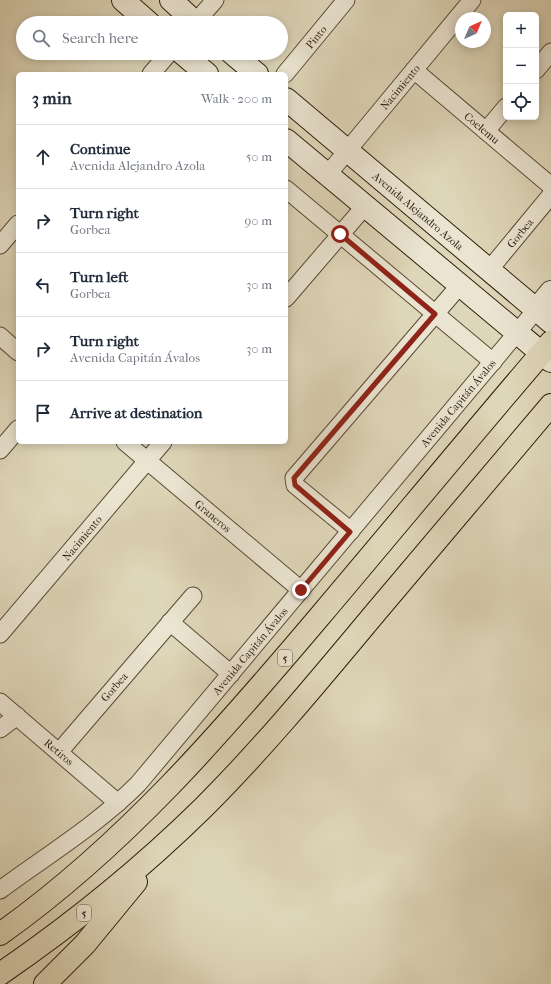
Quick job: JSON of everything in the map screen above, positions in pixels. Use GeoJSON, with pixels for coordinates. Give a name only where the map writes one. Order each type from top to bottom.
{"type":"FeatureCollection","features":[{"type":"Feature","properties":{"kind":"highway","name":"5"},"geometry":{"type":"LineString","coordinates":[[0,934],[61,888],[105,850],[191,765],[245,705],[548,352]]}},
{"type":"Feature","properties":{"kind":"highway","name":"5"},"geometry":{"type":"LineString","coordinates":[[0,974],[62,931],[119,885],[204,807],[264,744],[551,405]]}},
{"type":"Feature","properties":{"kind":"highway"},"geometry":{"type":"LineString","coordinates":[[45,984],[85,944],[128,893],[164,845]]}},
{"type":"Feature","properties":{"kind":"main road"},"geometry":{"type":"LineString","coordinates":[[123,0],[140,16]]}},
{"type":"Feature","properties":{"kind":"main road"},"geometry":{"type":"LineString","coordinates":[[171,0],[188,16]]}},
{"type":"Feature","properties":{"kind":"main road"},"geometry":{"type":"LineString","coordinates":[[190,60],[205,72]]}},
{"type":"Feature","properties":{"kind":"main road"},"geometry":{"type":"LineString","coordinates":[[240,60],[255,72]]}},
{"type":"Feature","properties":{"kind":"main road","name":"Avenida Alejandro Azola"},"geometry":{"type":"LineString","coordinates":[[288,101],[544,316]]}},
{"type":"Feature","properties":{"kind":"main road"},"geometry":{"type":"LineString","coordinates":[[288,142],[517,333],[548,352]]}},
{"type":"Feature","properties":{"kind":"main road","name":"Avenida Capitán Ávalos"},"geometry":{"type":"LineString","coordinates":[[544,316],[551,292]]}},
{"type":"Feature","properties":{"kind":"street"},"geometry":{"type":"LineString","coordinates":[[202,16],[215,0]]}},
{"type":"Feature","properties":{"kind":"street","name":"Pinto"},"geometry":{"type":"LineString","coordinates":[[287,72],[346,0]]}},
{"type":"Feature","properties":{"kind":"street","name":"Nacimiento"},"geometry":{"type":"LineString","coordinates":[[328,174],[472,0]]}},
{"type":"Feature","properties":{"kind":"street"},"geometry":{"type":"LineString","coordinates":[[539,66],[551,52]]}},
{"type":"Feature","properties":{"kind":"street"},"geometry":{"type":"LineString","coordinates":[[153,72],[163,60]]}},
{"type":"Feature","properties":{"kind":"street","name":"Coelemu"},"geometry":{"type":"LineString","coordinates":[[414,70],[551,186]]}},
{"type":"Feature","properties":{"kind":"street"},"geometry":{"type":"LineString","coordinates":[[486,131],[503,111]]}},
{"type":"Feature","properties":{"kind":"street"},"geometry":{"type":"LineString","coordinates":[[288,191],[493,362]]}},
{"type":"Feature","properties":{"kind":"street","name":"Gorbea"},"geometry":{"type":"LineString","coordinates":[[489,270],[551,195]]}},
{"type":"Feature","properties":{"kind":"street"},"geometry":{"type":"LineString","coordinates":[[288,296],[365,206]]}},
{"type":"Feature","properties":{"kind":"street"},"geometry":{"type":"LineString","coordinates":[[0,245],[16,226]]}},
{"type":"Feature","properties":{"kind":"street"},"geometry":{"type":"LineString","coordinates":[[350,532],[295,485],[294,478],[460,285]]}},
{"type":"Feature","properties":{"kind":"street","name":"Avenida Capitán Ávalos"},"geometry":{"type":"LineString","coordinates":[[0,890],[118,803],[138,784],[517,333],[544,316]]}},
{"type":"Feature","properties":{"kind":"street"},"geometry":{"type":"LineString","coordinates":[[0,336],[16,350]]}},
{"type":"Feature","properties":{"kind":"street"},"geometry":{"type":"LineString","coordinates":[[0,450],[16,431]]}},
{"type":"Feature","properties":{"kind":"street","name":"Graneros"},"geometry":{"type":"LineString","coordinates":[[127,444],[301,590]]}},
{"type":"Feature","properties":{"kind":"street","name":"Nacimiento"},"geometry":{"type":"LineString","coordinates":[[0,634],[161,444]]}},
{"type":"Feature","properties":{"kind":"street","name":"Gorbea"},"geometry":{"type":"LineString","coordinates":[[59,752],[193,596]]}},
{"type":"Feature","properties":{"kind":"street"},"geometry":{"type":"LineString","coordinates":[[170,622],[231,674]]}},
{"type":"Feature","properties":{"kind":"street","name":"Retiros"},"geometry":{"type":"LineString","coordinates":[[0,702],[118,803]]}},
{"type":"Feature","properties":{"kind":"street"},"geometry":{"type":"LineString","coordinates":[[0,729],[17,716]]}},
{"type":"Feature","properties":{"kind":"route"},"geometry":{"type":"LineString","coordinates":[[301,590],[350,532],[295,485],[294,478],[435,314],[340,234]]}}]}
